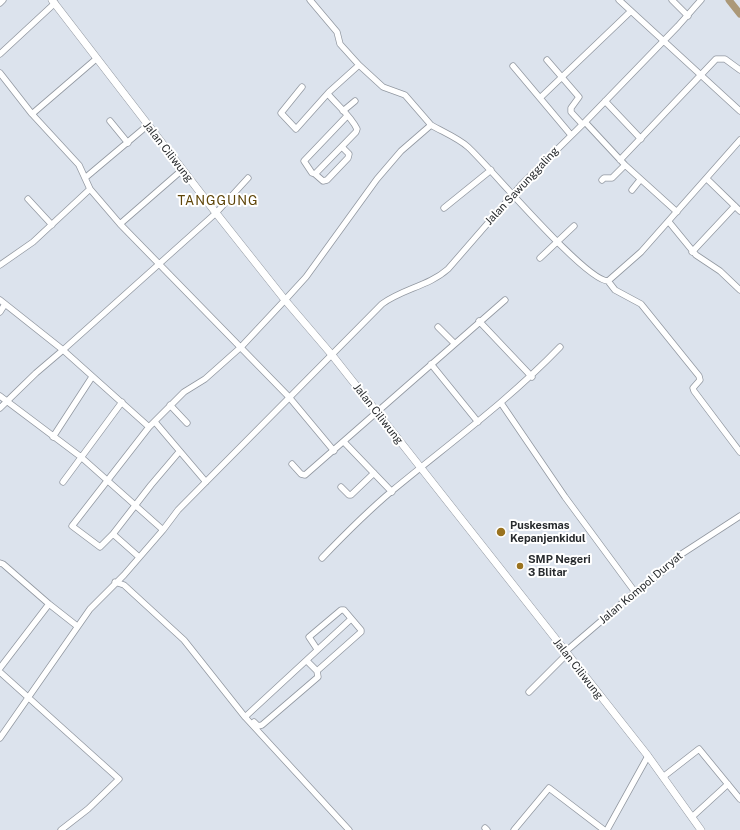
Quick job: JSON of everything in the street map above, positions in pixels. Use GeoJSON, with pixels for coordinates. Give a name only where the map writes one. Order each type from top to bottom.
{"type":"FeatureCollection","features":[{"type":"Feature","properties":{"kind":"main road","name":"Jalan Ciliwung"},"geometry":{"type":"LineString","coordinates":[[54,2],[182,170],[285,300],[332,355],[376,413],[648,756],[701,830]]}},
{"type":"Feature","properties":{"kind":"street"},"geometry":{"type":"LineString","coordinates":[[310,0],[337,32],[340,44],[359,65],[383,87],[405,95],[431,125],[461,142],[491,170],[558,242],[587,270],[601,280],[608,281],[616,290],[638,301],[651,315],[699,376],[700,380],[694,388],[694,391],[740,452]]}},
{"type":"Feature","properties":{"kind":"street"},"geometry":{"type":"LineString","coordinates":[[672,0],[688,16]]}},
{"type":"Feature","properties":{"kind":"street","name":"Jalan Sawunggaling"},"geometry":{"type":"LineString","coordinates":[[0,738],[90,609],[124,574],[163,530],[178,510],[385,302],[435,279],[453,263],[537,169],[688,16],[701,0]]}},
{"type":"Feature","properties":{"kind":"street"},"geometry":{"type":"LineString","coordinates":[[622,1],[740,111]]}},
{"type":"Feature","properties":{"kind":"street"},"geometry":{"type":"LineString","coordinates":[[0,54],[54,2]]}},
{"type":"Feature","properties":{"kind":"street"},"geometry":{"type":"LineString","coordinates":[[540,98],[631,11]]}},
{"type":"Feature","properties":{"kind":"street"},"geometry":{"type":"LineString","coordinates":[[602,180],[604,178],[612,178],[641,139],[701,74],[719,58],[725,59],[740,70]]}},
{"type":"Feature","properties":{"kind":"street"},"geometry":{"type":"LineString","coordinates":[[32,114],[96,59]]}},
{"type":"Feature","properties":{"kind":"street"},"geometry":{"type":"LineString","coordinates":[[547,60],[579,97],[571,108],[571,112],[584,123],[640,180],[677,212]]}},
{"type":"Feature","properties":{"kind":"street"},"geometry":{"type":"LineString","coordinates":[[302,86],[280,114],[296,129],[328,94],[359,65]]}},
{"type":"Feature","properties":{"kind":"street"},"geometry":{"type":"LineString","coordinates":[[513,66],[571,135]]}},
{"type":"Feature","properties":{"kind":"street"},"geometry":{"type":"LineString","coordinates":[[0,73],[32,114],[79,165],[90,189],[120,224],[159,262],[289,397],[334,451]]}},
{"type":"Feature","properties":{"kind":"street"},"geometry":{"type":"LineString","coordinates":[[315,174],[358,129],[328,94]]}},
{"type":"Feature","properties":{"kind":"street"},"geometry":{"type":"LineString","coordinates":[[342,147],[349,154],[348,158],[327,180],[323,181],[312,173],[304,161],[355,101]]}},
{"type":"Feature","properties":{"kind":"street"},"geometry":{"type":"LineString","coordinates":[[604,102],[641,139]]}},
{"type":"Feature","properties":{"kind":"street"},"geometry":{"type":"LineString","coordinates":[[110,121],[128,143]]}},
{"type":"Feature","properties":{"kind":"street"},"geometry":{"type":"LineString","coordinates":[[85,178],[148,125]]}},
{"type":"Feature","properties":{"kind":"street"},"geometry":{"type":"LineString","coordinates":[[180,452],[113,534],[100,547],[72,526],[149,427],[184,392],[205,379],[241,347],[285,300],[306,277],[377,179],[401,151],[431,125]]}},
{"type":"Feature","properties":{"kind":"street"},"geometry":{"type":"LineString","coordinates":[[608,281],[641,252],[740,140]]}},
{"type":"Feature","properties":{"kind":"street"},"geometry":{"type":"LineString","coordinates":[[120,224],[182,170]]}},
{"type":"Feature","properties":{"kind":"street"},"geometry":{"type":"LineString","coordinates":[[444,208],[491,170]]}},
{"type":"Feature","properties":{"kind":"street"},"geometry":{"type":"LineString","coordinates":[[0,408],[159,262],[216,213],[248,178]]}},
{"type":"Feature","properties":{"kind":"street"},"geometry":{"type":"LineString","coordinates":[[707,179],[740,211]]}},
{"type":"Feature","properties":{"kind":"street"},"geometry":{"type":"LineString","coordinates":[[632,190],[640,180]]}},
{"type":"Feature","properties":{"kind":"street"},"geometry":{"type":"LineString","coordinates":[[0,265],[21,252],[90,189]]}},
{"type":"Feature","properties":{"kind":"street"},"geometry":{"type":"LineString","coordinates":[[28,199],[52,225]]}},
{"type":"Feature","properties":{"kind":"street"},"geometry":{"type":"LineString","coordinates":[[692,252],[735,206]]}},
{"type":"Feature","properties":{"kind":"street"},"geometry":{"type":"LineString","coordinates":[[669,222],[692,252],[720,271],[739,288]]}},
{"type":"Feature","properties":{"kind":"street"},"geometry":{"type":"LineString","coordinates":[[540,258],[574,226]]}},
{"type":"Feature","properties":{"kind":"street"},"geometry":{"type":"LineString","coordinates":[[292,464],[304,476],[479,321],[505,300]]}},
{"type":"Feature","properties":{"kind":"street"},"geometry":{"type":"LineString","coordinates":[[0,312],[2,302],[63,350],[149,427]]}},
{"type":"Feature","properties":{"kind":"street"},"geometry":{"type":"LineString","coordinates":[[479,321],[532,376]]}},
{"type":"Feature","properties":{"kind":"street"},"geometry":{"type":"LineString","coordinates":[[438,327],[454,343]]}},
{"type":"Feature","properties":{"kind":"street"},"geometry":{"type":"LineString","coordinates":[[322,558],[392,492],[532,376],[560,347]]}},
{"type":"Feature","properties":{"kind":"street"},"geometry":{"type":"LineString","coordinates":[[431,364],[478,422]]}},
{"type":"Feature","properties":{"kind":"street"},"geometry":{"type":"LineString","coordinates":[[53,437],[92,376]]}},
{"type":"Feature","properties":{"kind":"street"},"geometry":{"type":"LineString","coordinates":[[0,396],[81,457],[163,530]]}},
{"type":"Feature","properties":{"kind":"street"},"geometry":{"type":"LineString","coordinates":[[63,482],[122,402]]}},
{"type":"Feature","properties":{"kind":"street"},"geometry":{"type":"LineString","coordinates":[[501,403],[564,497],[635,592]]}},
{"type":"Feature","properties":{"kind":"street"},"geometry":{"type":"LineString","coordinates":[[170,405],[187,423]]}},
{"type":"Feature","properties":{"kind":"street"},"geometry":{"type":"LineString","coordinates":[[155,422],[206,482]]}},
{"type":"Feature","properties":{"kind":"street"},"geometry":{"type":"LineString","coordinates":[[344,442],[392,492]]}},
{"type":"Feature","properties":{"kind":"street"},"geometry":{"type":"LineString","coordinates":[[341,487],[349,495],[351,495],[374,473]]}},
{"type":"Feature","properties":{"kind":"street","name":"Jalan Kompol Duryat"},"geometry":{"type":"LineString","coordinates":[[529,692],[566,653],[635,592],[662,572],[677,557],[740,516]]}},
{"type":"Feature","properties":{"kind":"street"},"geometry":{"type":"LineString","coordinates":[[113,534],[139,557]]}},
{"type":"Feature","properties":{"kind":"street"},"geometry":{"type":"LineString","coordinates":[[0,564],[3,564],[48,604],[77,626]]}},
{"type":"Feature","properties":{"kind":"street"},"geometry":{"type":"LineString","coordinates":[[124,574],[124,585]]}},
{"type":"Feature","properties":{"kind":"street"},"geometry":{"type":"LineString","coordinates":[[115,582],[124,585],[184,640],[246,716],[349,830]]}},
{"type":"Feature","properties":{"kind":"street"},"geometry":{"type":"LineString","coordinates":[[0,668],[48,604]]}},
{"type":"Feature","properties":{"kind":"street"},"geometry":{"type":"LineString","coordinates":[[317,649],[309,637],[341,610],[344,610],[361,630],[361,632],[318,670]]}},
{"type":"Feature","properties":{"kind":"street"},"geometry":{"type":"LineString","coordinates":[[246,716],[309,660],[317,649],[351,619]]}},
{"type":"Feature","properties":{"kind":"street"},"geometry":{"type":"LineString","coordinates":[[246,716],[257,726],[262,725],[318,677],[318,670],[309,660]]}},
{"type":"Feature","properties":{"kind":"street"},"geometry":{"type":"LineString","coordinates":[[0,672],[119,779],[88,809],[61,830]]}},
{"type":"Feature","properties":{"kind":"street"},"geometry":{"type":"LineString","coordinates":[[663,777],[697,750],[700,750],[740,799]]}},
{"type":"Feature","properties":{"kind":"street"},"geometry":{"type":"LineString","coordinates":[[607,830],[648,756]]}},
{"type":"Feature","properties":{"kind":"street"},"geometry":{"type":"LineString","coordinates":[[692,817],[728,784]]}},
{"type":"Feature","properties":{"kind":"street"},"geometry":{"type":"LineString","coordinates":[[514,830],[549,788],[604,830]]}},
{"type":"Feature","properties":{"kind":"waterway"},"geometry":{"type":"LineString","coordinates":[[729,0],[740,14]]}},
{"type":"Feature","properties":{"kind":"place","name":"Puskesmas Kepanjenkidul"},"geometry":{"type":"Point","coordinates":[501,532]}},
{"type":"Feature","properties":{"kind":"place","name":"SMP Negeri 3 Blitar"},"geometry":{"type":"Point","coordinates":[520,566]}},
{"type":"Feature","properties":{"kind":"district","name":"TANGGUNG"},"geometry":{"type":"Point","coordinates":[218,201]}}]}
